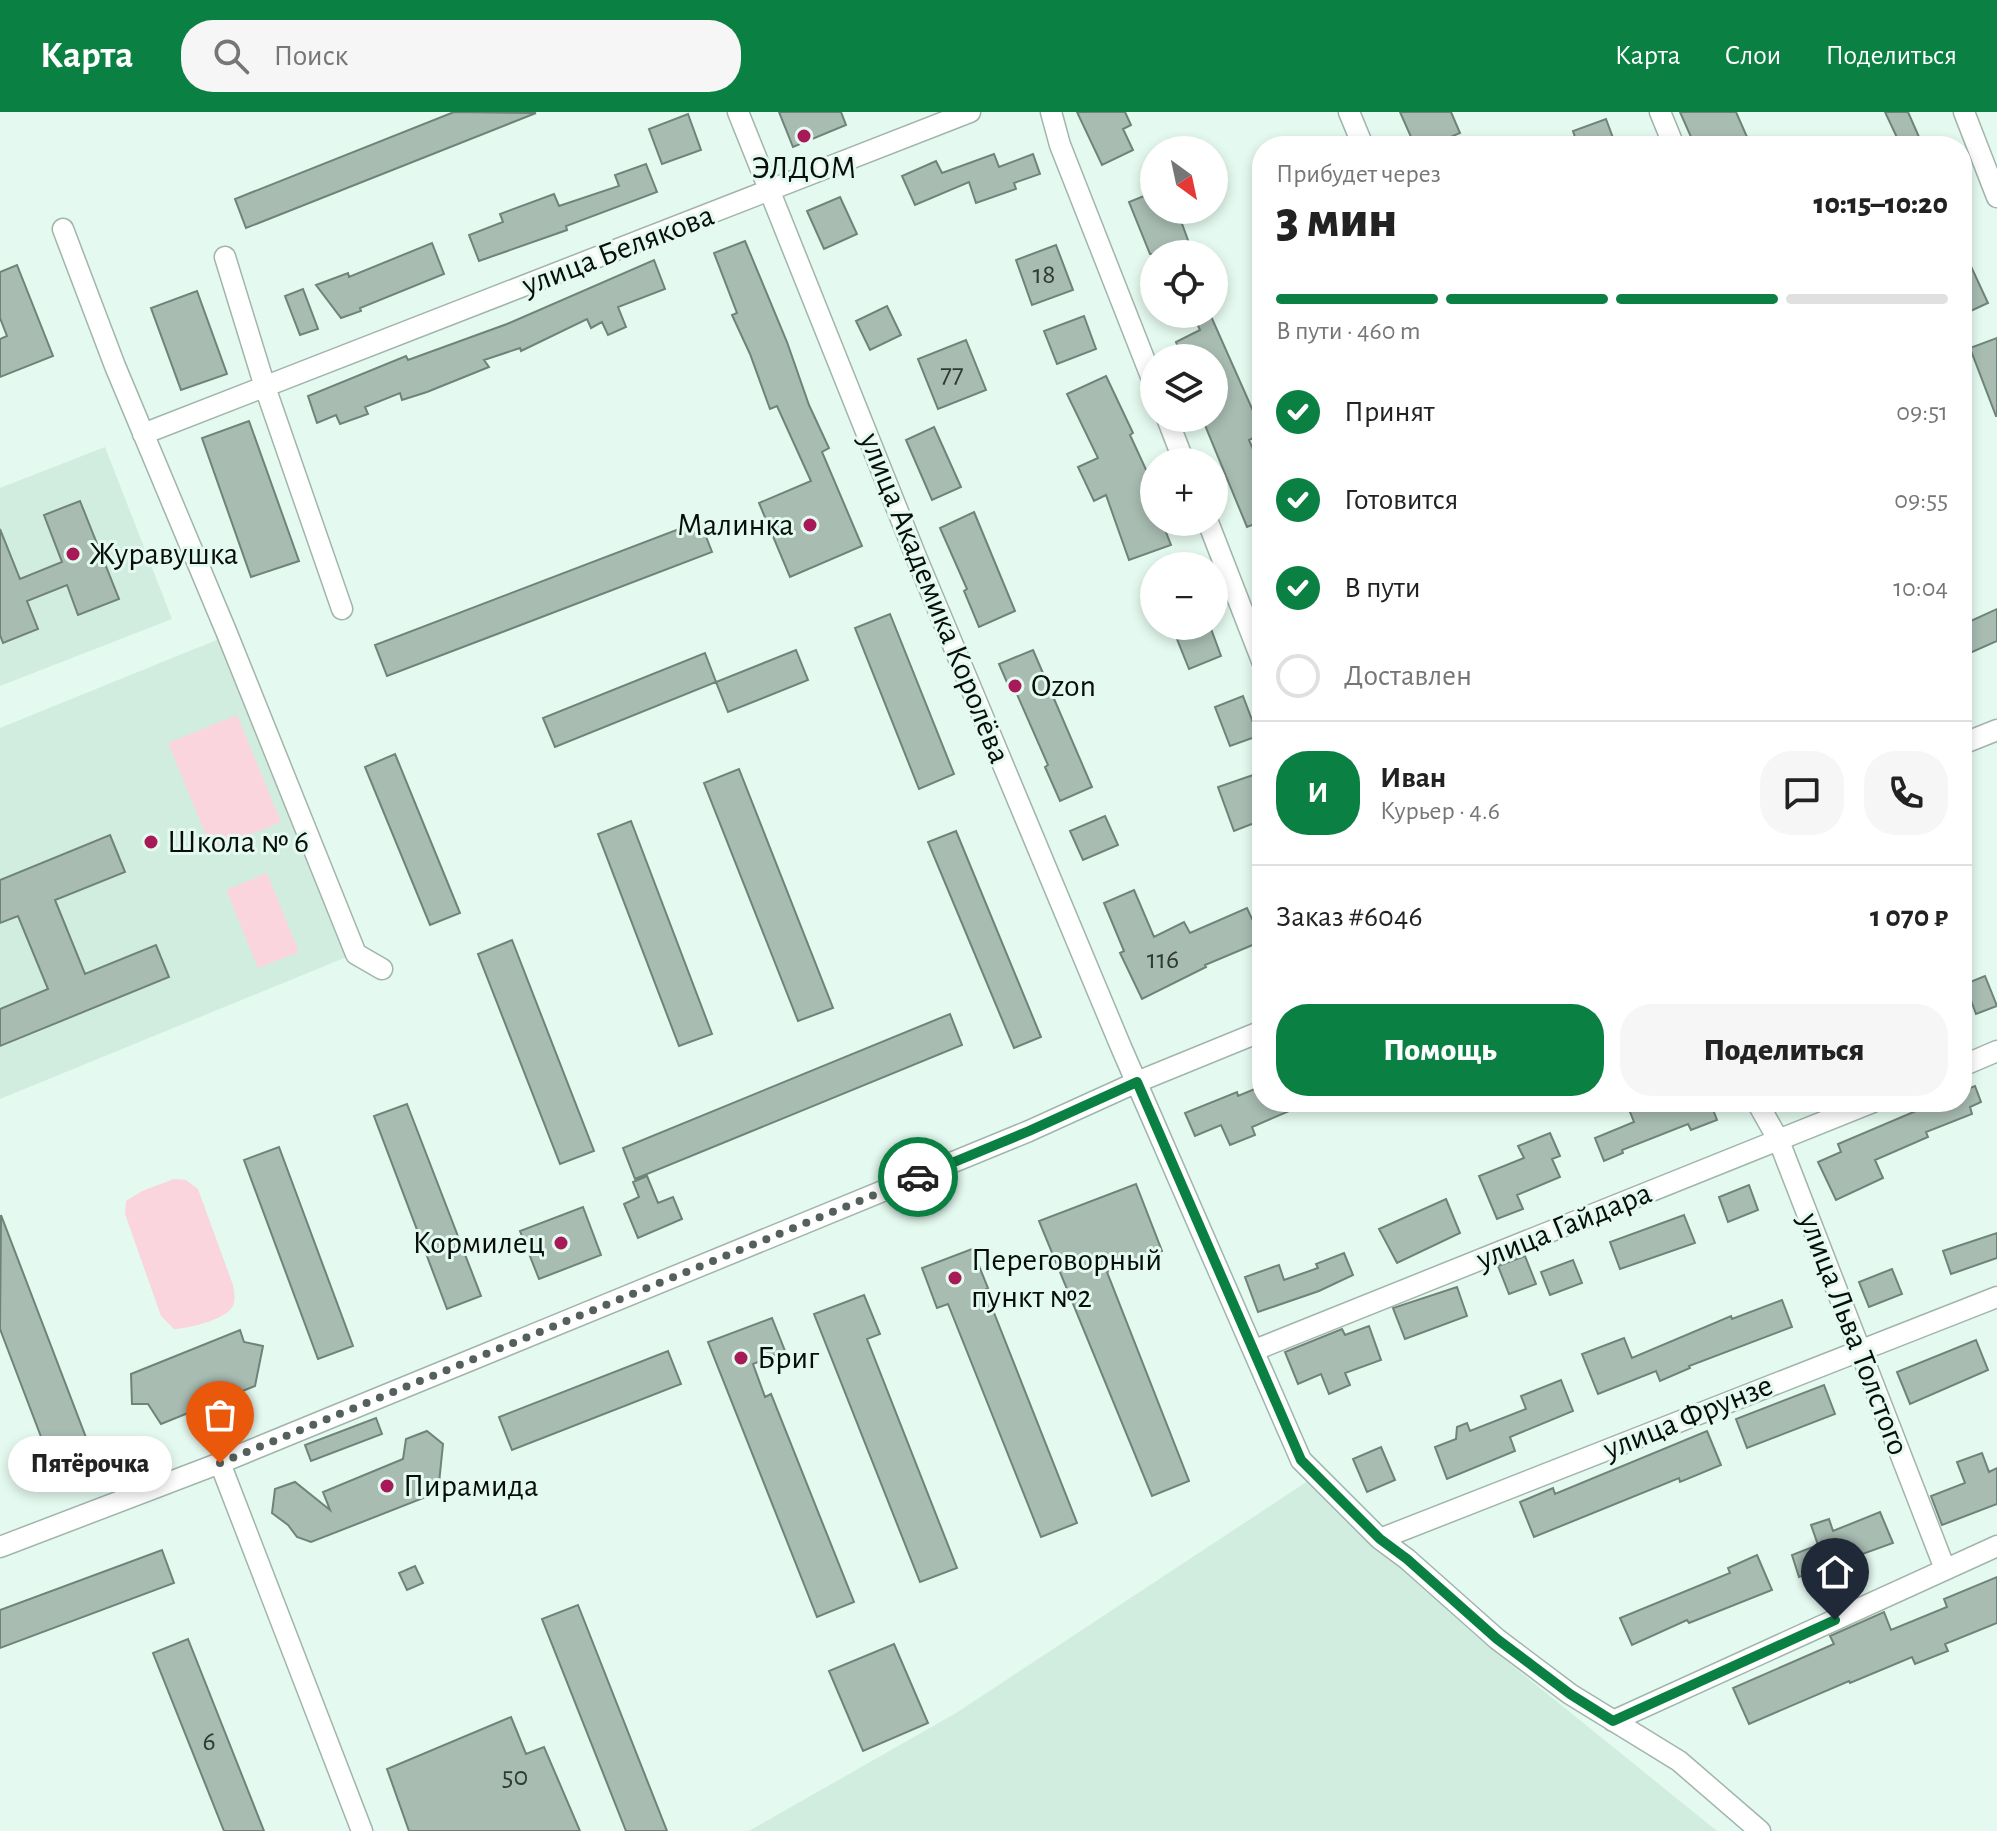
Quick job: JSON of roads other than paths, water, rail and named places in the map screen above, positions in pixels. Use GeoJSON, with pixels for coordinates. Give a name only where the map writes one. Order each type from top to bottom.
{"type":"FeatureCollection","features":[{"type":"Feature","properties":{"kind":"street","name":"улица Академика Королёва"},"geometry":{"type":"LineString","coordinates":[[738,112],[917,559],[1137,1082],[1301,1460],[1380,1539],[1497,1639],[1570,1694],[1679,1761],[1760,1831]]}},
{"type":"Feature","properties":{"kind":"street","name":"улица Белякова"},"geometry":{"type":"LineString","coordinates":[[143,434],[970,112]]}},
{"type":"Feature","properties":{"kind":"street"},"geometry":{"type":"LineString","coordinates":[[1051,112],[1060,145],[1140,348]]}},
{"type":"Feature","properties":{"kind":"street"},"geometry":{"type":"LineString","coordinates":[[1349,112],[1359,136]]}},
{"type":"Feature","properties":{"kind":"street"},"geometry":{"type":"LineString","coordinates":[[1660,112],[1670,136]]}},
{"type":"Feature","properties":{"kind":"street"},"geometry":{"type":"LineString","coordinates":[[1964,112],[1997,197]]}},
{"type":"Feature","properties":{"kind":"street"},"geometry":{"type":"LineString","coordinates":[[63,229],[143,434],[356,954],[382,969]]}},
{"type":"Feature","properties":{"kind":"street"},"geometry":{"type":"LineString","coordinates":[[225,257],[265,387],[342,609]]}},
{"type":"Feature","properties":{"kind":"street"},"geometry":{"type":"LineString","coordinates":[[1213,536],[1252,635]]}},
{"type":"Feature","properties":{"kind":"street"},"geometry":{"type":"LineString","coordinates":[[1972,740],[1997,730]]}},
{"type":"Feature","properties":{"kind":"street"},"geometry":{"type":"LineString","coordinates":[[0,1547],[220,1463],[1029,1131],[1252,1035]]}},
{"type":"Feature","properties":{"kind":"street"},"geometry":{"type":"LineString","coordinates":[[1972,1062],[1997,1051]]}},
{"type":"Feature","properties":{"kind":"street","name":"улица Льва Толстого"},"geometry":{"type":"LineString","coordinates":[[1763,1112],[1779,1141],[1945,1569]]}},
{"type":"Feature","properties":{"kind":"street","name":"улица Гайдара"},"geometry":{"type":"LineString","coordinates":[[1255,1350],[1849,1112]]}},
{"type":"Feature","properties":{"kind":"street","name":"улица Фрунзе"},"geometry":{"type":"LineString","coordinates":[[1380,1539],[1997,1297]]}},
{"type":"Feature","properties":{"kind":"street"},"geometry":{"type":"LineString","coordinates":[[220,1463],[362,1831]]}},
{"type":"Feature","properties":{"kind":"street"},"geometry":{"type":"LineString","coordinates":[[1613,1721],[1997,1546]]}},
{"type":"Feature","properties":{"kind":"place","name":"ЭЛДОМ"},"geometry":{"type":"Point","coordinates":[804,136]}},
{"type":"Feature","properties":{"kind":"place","name":"Малинка"},"geometry":{"type":"Point","coordinates":[810,525]}},
{"type":"Feature","properties":{"kind":"place","name":"Журавушка"},"geometry":{"type":"Point","coordinates":[73,554]}},
{"type":"Feature","properties":{"kind":"place","name":"Ozon"},"geometry":{"type":"Point","coordinates":[1015,686]}},
{"type":"Feature","properties":{"kind":"place","name":"Школа № 6"},"geometry":{"type":"Point","coordinates":[151,842]}},
{"type":"Feature","properties":{"kind":"place","name":"Кормилец"},"geometry":{"type":"Point","coordinates":[561,1243]}},
{"type":"Feature","properties":{"kind":"place","name":"Переговорный пункт №2"},"geometry":{"type":"Point","coordinates":[955,1278]}},
{"type":"Feature","properties":{"kind":"place","name":"Бриг"},"geometry":{"type":"Point","coordinates":[741,1358]}},
{"type":"Feature","properties":{"kind":"place","name":"Пятёрочка"},"geometry":{"type":"Point","coordinates":[220,1463]}},
{"type":"Feature","properties":{"kind":"place","name":"Пирамида"},"geometry":{"type":"Point","coordinates":[387,1486]}}]}
